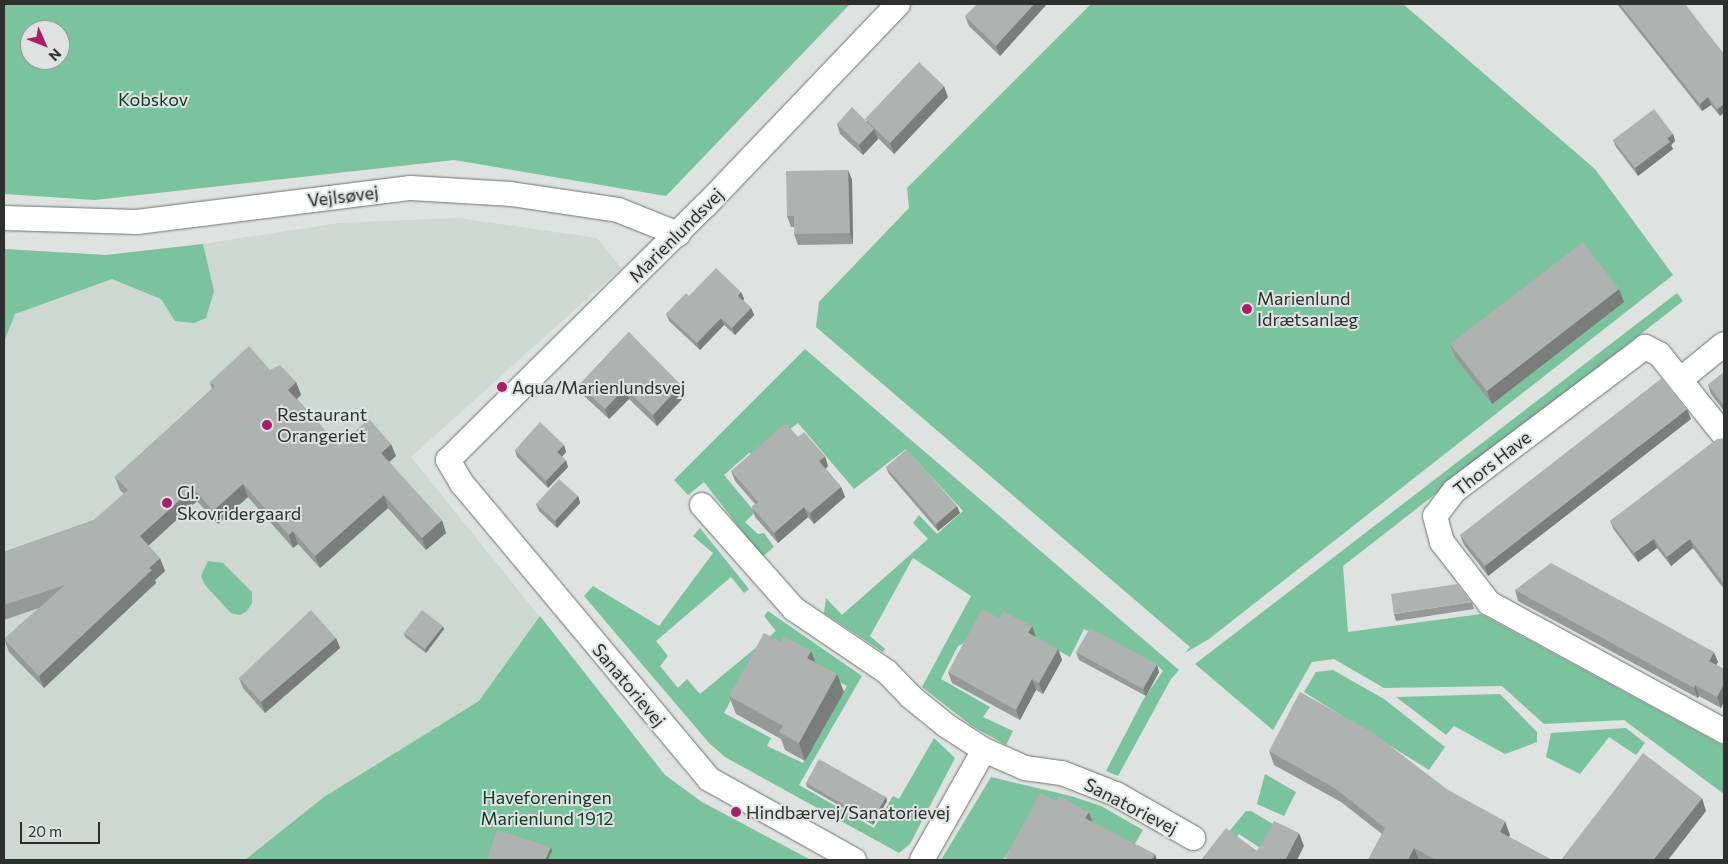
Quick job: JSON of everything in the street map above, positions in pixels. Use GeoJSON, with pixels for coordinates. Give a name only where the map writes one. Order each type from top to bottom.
{"type":"FeatureCollection","features":[{"type":"Feature","properties":{"kind":"street","name":"Marienlundsvej"},"geometry":{"type":"LineString","coordinates":[[448,460],[678,234],[898,4]]}},
{"type":"Feature","properties":{"kind":"street","name":"Vejlsøvej"},"geometry":{"type":"LineString","coordinates":[[4,218],[137,222],[411,188],[511,194],[618,210],[678,234]]}},
{"type":"Feature","properties":{"kind":"street"},"geometry":{"type":"LineString","coordinates":[[1681,379],[1724,344]]}},
{"type":"Feature","properties":{"kind":"street","name":"Thors Have"},"geometry":{"type":"LineString","coordinates":[[1724,435],[1681,379],[1659,354],[1645,348],[1454,491],[1435,516],[1442,542],[1489,603],[1724,731]]}},
{"type":"Feature","properties":{"kind":"street","name":"Sanatorievej"},"geometry":{"type":"LineString","coordinates":[[448,460],[468,492],[709,779],[854,860]]}},
{"type":"Feature","properties":{"kind":"street","name":"Sanatorievej"},"geometry":{"type":"LineString","coordinates":[[702,505],[794,609],[887,672],[911,697],[984,750],[1025,768],[1062,773],[1116,794],[1193,838]]}},
{"type":"Feature","properties":{"kind":"street"},"geometry":{"type":"LineString","coordinates":[[922,860],[984,750]]}},
{"type":"Feature","properties":{"kind":"shaded area"},"geometry":{"type":"Polygon","coordinates":[[[458,218],[597,238],[621,268],[411,457],[555,636],[365,860],[4,860],[4,249],[106,255],[203,244],[339,223],[458,218]]]}},
{"type":"Feature","properties":{"kind":"green space","name":"Kobskov"},"geometry":{"type":"Polygon","coordinates":[[[4,4],[850,4],[666,196],[454,160],[95,200],[4,194],[4,4]]]}},
{"type":"Feature","properties":{"kind":"green space","name":"Marienlund Idrætsanlæg"},"geometry":{"type":"Polygon","coordinates":[[[1091,4],[1403,4],[1595,169],[1673,275],[1209,639],[1185,653],[1190,647],[816,327],[819,302],[909,208],[907,188],[1091,4]]]}},
{"type":"Feature","properties":{"kind":"green space"},"geometry":{"type":"Polygon","coordinates":[[[203,244],[214,291],[206,318],[194,323],[175,321],[161,299],[112,279],[15,314],[4,342],[4,249],[106,255],[203,244]]]}},
{"type":"Feature","properties":{"kind":"green space"},"geometry":{"type":"Polygon","coordinates":[[[1677,293],[1683,301],[1343,566],[1348,632],[1481,614],[1724,746],[1724,794],[1624,720],[1544,724],[1502,686],[1384,688],[1334,659],[1312,662],[1273,730],[1195,664],[1677,293]]]}},
{"type":"Feature","properties":{"kind":"green space"},"geometry":{"type":"Polygon","coordinates":[[[805,349],[1179,670],[1171,679],[1118,776],[1106,771],[1143,700],[1163,671],[1156,664],[1084,629],[1070,657],[991,615],[970,640],[958,646],[941,679],[990,707],[983,717],[1013,731],[1006,745],[972,726],[922,687],[971,596],[913,558],[870,636],[885,649],[883,652],[824,613],[826,598],[842,615],[928,539],[913,523],[919,515],[937,534],[963,511],[906,449],[854,489],[798,423],[755,455],[749,453],[724,475],[755,512],[745,522],[758,534],[764,533],[774,547],[762,557],[704,482],[688,495],[674,480],[805,349]]]}},
{"type":"Feature","properties":{"kind":"green space"},"geometry":{"type":"Polygon","coordinates":[[[700,528],[749,589],[744,593],[731,577],[656,641],[668,656],[660,666],[678,688],[687,679],[700,694],[776,631],[764,616],[768,611],[862,676],[799,785],[874,828],[893,796],[899,799],[934,738],[955,758],[910,844],[899,853],[725,757],[709,743],[584,596],[593,586],[659,626],[713,553],[693,536],[700,528]],[[770,645],[737,689],[724,713],[771,738],[767,746],[803,763],[847,686],[770,645]]]}},
{"type":"Feature","properties":{"kind":"green space"},"geometry":{"type":"Polygon","coordinates":[[[208,561],[223,563],[252,592],[252,603],[247,611],[240,615],[231,613],[205,585],[201,576],[208,561]]]}},
{"type":"Feature","properties":{"kind":"green space","name":"Haveforeningen Marienlund 1912"},"geometry":{"type":"Polygon","coordinates":[[[540,616],[665,775],[702,802],[811,860],[245,860],[324,797],[479,701],[540,616]]]}},
{"type":"Feature","properties":{"kind":"green space"},"geometry":{"type":"Polygon","coordinates":[[[1333,670],[1384,699],[1445,747],[1429,770],[1304,692],[1316,672],[1333,670]]]}},
{"type":"Feature","properties":{"kind":"green space"},"geometry":{"type":"Polygon","coordinates":[[[1500,694],[1537,732],[1537,742],[1505,754],[1454,726],[1446,735],[1396,697],[1500,694]]]}},
{"type":"Feature","properties":{"kind":"green space"},"geometry":{"type":"Polygon","coordinates":[[[1626,728],[1645,743],[1636,755],[1609,737],[1580,774],[1546,757],[1551,733],[1626,728]]]}},
{"type":"Feature","properties":{"kind":"green space"},"geometry":{"type":"Polygon","coordinates":[[[1265,774],[1296,792],[1284,816],[1257,804],[1265,774]]]}},
{"type":"Feature","properties":{"kind":"green space"},"geometry":{"type":"Polygon","coordinates":[[[991,777],[1071,796],[1101,806],[1143,830],[1127,857],[1017,852],[1010,849],[1003,860],[941,860],[991,777]]]}},
{"type":"Feature","properties":{"kind":"green space"},"geometry":{"type":"Polygon","coordinates":[[[1246,811],[1251,811],[1278,827],[1265,851],[1239,834],[1213,860],[1207,858],[1246,811]]]}},
{"type":"Feature","properties":{"kind":"building"},"geometry":{"type":"Polygon","coordinates":[[[977,4],[1034,4],[996,46],[965,16],[977,4]]]}},
{"type":"Feature","properties":{"kind":"building"},"geometry":{"type":"Polygon","coordinates":[[[1620,4],[1685,4],[1724,54],[1724,104],[1717,109],[1708,97],[1700,104],[1620,4]]]}},
{"type":"Feature","properties":{"kind":"building"},"geometry":{"type":"Polygon","coordinates":[[[919,62],[944,86],[890,143],[865,119],[919,62]]]}},
{"type":"Feature","properties":{"kind":"building"},"geometry":{"type":"Polygon","coordinates":[[[852,107],[874,129],[859,145],[837,124],[852,107]]]}},
{"type":"Feature","properties":{"kind":"building"},"geometry":{"type":"Polygon","coordinates":[[[1654,109],[1673,134],[1667,138],[1670,142],[1635,168],[1613,140],[1654,109]]]}},
{"type":"Feature","properties":{"kind":"building"},"geometry":{"type":"Polygon","coordinates":[[[848,170],[850,233],[794,234],[794,216],[787,216],[786,171],[848,170]]]}},
{"type":"Feature","properties":{"kind":"building"},"geometry":{"type":"Polygon","coordinates":[[[1583,242],[1619,289],[1487,391],[1450,344],[1583,242]]]}},
{"type":"Feature","properties":{"kind":"building"},"geometry":{"type":"Polygon","coordinates":[[[716,268],[741,292],[738,296],[751,308],[732,328],[721,318],[697,343],[666,314],[686,293],[689,296],[716,268]]]}},
{"type":"Feature","properties":{"kind":"building"},"geometry":{"type":"Polygon","coordinates":[[[629,332],[681,385],[653,415],[625,388],[605,409],[579,385],[629,332]]]}},
{"type":"Feature","properties":{"kind":"building"},"geometry":{"type":"Polygon","coordinates":[[[249,346],[270,370],[280,365],[296,382],[288,390],[339,446],[369,419],[391,444],[381,453],[442,520],[422,538],[384,495],[315,556],[293,531],[289,535],[243,484],[213,511],[193,488],[140,536],[160,558],[149,568],[152,570],[39,676],[4,639],[65,585],[4,605],[4,552],[94,520],[128,490],[115,477],[215,387],[210,382],[249,346]]]}},
{"type":"Feature","properties":{"kind":"building"},"geometry":{"type":"Polygon","coordinates":[[[1724,372],[1724,406],[1708,385],[1724,372]]]}},
{"type":"Feature","properties":{"kind":"building"},"geometry":{"type":"Polygon","coordinates":[[[1662,378],[1687,409],[1485,566],[1460,535],[1662,378]]]}},
{"type":"Feature","properties":{"kind":"building"},"geometry":{"type":"Polygon","coordinates":[[[540,422],[564,445],[557,452],[566,460],[546,481],[515,450],[540,422]]]}},
{"type":"Feature","properties":{"kind":"building"},"geometry":{"type":"Polygon","coordinates":[[[786,423],[798,437],[804,432],[825,456],[819,461],[841,487],[810,513],[804,507],[774,533],[752,507],[758,502],[731,471],[786,423]]]}},
{"type":"Feature","properties":{"kind":"building"},"geometry":{"type":"Polygon","coordinates":[[[1724,438],[1724,584],[1690,539],[1667,557],[1654,539],[1634,553],[1610,521],[1717,439],[1724,438]]]}},
{"type":"Feature","properties":{"kind":"building"},"geometry":{"type":"Polygon","coordinates":[[[907,449],[957,506],[936,524],[886,467],[907,449]]]}},
{"type":"Feature","properties":{"kind":"building"},"geometry":{"type":"Polygon","coordinates":[[[559,479],[578,496],[555,521],[536,504],[559,479]]]}},
{"type":"Feature","properties":{"kind":"building"},"geometry":{"type":"Polygon","coordinates":[[[1551,563],[1714,652],[1709,661],[1724,669],[1724,684],[1717,697],[1695,685],[1694,688],[1515,590],[1551,563]]]}},
{"type":"Feature","properties":{"kind":"building"},"geometry":{"type":"Polygon","coordinates":[[[1458,584],[1472,602],[1394,614],[1391,594],[1458,584]]]}},
{"type":"Feature","properties":{"kind":"building"},"geometry":{"type":"Polygon","coordinates":[[[982,609],[999,618],[1003,611],[1032,626],[1028,633],[1058,649],[1039,683],[1032,679],[1016,710],[948,672],[982,609]]]}},
{"type":"Feature","properties":{"kind":"building"},"geometry":{"type":"Polygon","coordinates":[[[311,610],[336,638],[261,702],[239,678],[311,610]]]}},
{"type":"Feature","properties":{"kind":"building"},"geometry":{"type":"Polygon","coordinates":[[[422,610],[443,626],[425,649],[404,633],[422,610]]]}},
{"type":"Feature","properties":{"kind":"building"},"geometry":{"type":"Polygon","coordinates":[[[1090,628],[1157,664],[1143,689],[1076,652],[1090,628]]]}},
{"type":"Feature","properties":{"kind":"building"},"geometry":{"type":"Polygon","coordinates":[[[764,633],[781,642],[784,636],[811,651],[807,658],[837,674],[799,743],[779,732],[783,726],[729,696],[764,633]]]}},
{"type":"Feature","properties":{"kind":"building"},"geometry":{"type":"Polygon","coordinates":[[[1300,692],[1372,732],[1448,790],[1505,821],[1500,832],[1552,860],[1436,860],[1414,848],[1408,860],[1368,860],[1385,828],[1336,789],[1269,751],[1300,692]]]}},
{"type":"Feature","properties":{"kind":"building"},"geometry":{"type":"Polygon","coordinates":[[[1643,753],[1702,798],[1653,860],[1561,860],[1643,753]]]}},
{"type":"Feature","properties":{"kind":"building"},"geometry":{"type":"Polygon","coordinates":[[[819,759],[886,797],[872,821],[806,783],[819,759]]]}},
{"type":"Feature","properties":{"kind":"building"},"geometry":{"type":"Polygon","coordinates":[[[1040,793],[1056,801],[1059,796],[1089,812],[1085,818],[1155,854],[1151,860],[1009,860],[1005,858],[1040,793]]]}},
{"type":"Feature","properties":{"kind":"building"},"geometry":{"type":"Polygon","coordinates":[[[1274,821],[1299,833],[1285,860],[1201,860],[1226,828],[1257,851],[1274,821]]]}},
{"type":"Feature","properties":{"kind":"building"},"geometry":{"type":"Polygon","coordinates":[[[497,830],[551,847],[545,860],[487,860],[497,830]]]}},
{"type":"Feature","properties":{"kind":"place","name":"Marienlund Idrætsanlæg"},"geometry":{"type":"Point","coordinates":[1247,309]}},
{"type":"Feature","properties":{"kind":"place","name":"Aqua/Marienlundsvej"},"geometry":{"type":"Point","coordinates":[502,387]}},
{"type":"Feature","properties":{"kind":"place","name":"Restaurant Orangeriet"},"geometry":{"type":"Point","coordinates":[267,425]}},
{"type":"Feature","properties":{"kind":"place","name":"Gl. Skovridergaard"},"geometry":{"type":"Point","coordinates":[167,503]}},
{"type":"Feature","properties":{"kind":"place","name":"Hindbærvej/Sanatorievej"},"geometry":{"type":"Point","coordinates":[736,812]}}]}
